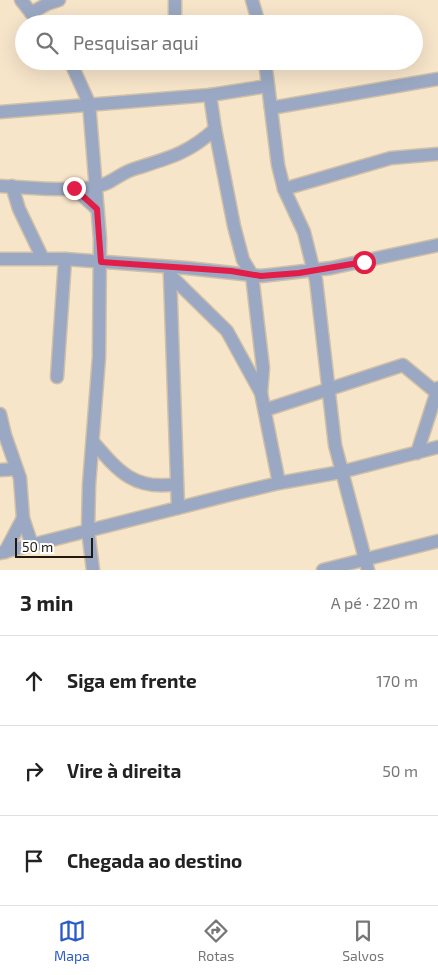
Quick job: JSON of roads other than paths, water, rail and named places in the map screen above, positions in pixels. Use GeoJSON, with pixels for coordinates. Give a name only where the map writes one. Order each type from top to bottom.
{"type":"FeatureCollection","features":[{"type":"Feature","properties":{"kind":"street"},"geometry":{"type":"LineString","coordinates":[[21,0],[31,13],[59,0]]}},
{"type":"Feature","properties":{"kind":"street"},"geometry":{"type":"LineString","coordinates":[[49,15],[59,0]]}},
{"type":"Feature","properties":{"kind":"street"},"geometry":{"type":"LineString","coordinates":[[175,0],[175,15]]}},
{"type":"Feature","properties":{"kind":"street"},"geometry":{"type":"LineString","coordinates":[[252,0],[256,15]]}},
{"type":"Feature","properties":{"kind":"street"},"geometry":{"type":"LineString","coordinates":[[74,70],[89,103],[97,185],[101,262],[99,357],[94,442],[89,485],[88,530],[93,570]]}},
{"type":"Feature","properties":{"kind":"street"},"geometry":{"type":"LineString","coordinates":[[266,70],[278,165],[284,189],[304,232],[314,270],[323,330],[332,429],[341,472],[366,565]]}},
{"type":"Feature","properties":{"kind":"street"},"geometry":{"type":"LineString","coordinates":[[271,108],[438,79]]}},
{"type":"Feature","properties":{"kind":"street"},"geometry":{"type":"LineString","coordinates":[[0,112],[89,103],[210,95],[268,86]]}},
{"type":"Feature","properties":{"kind":"street"},"geometry":{"type":"LineString","coordinates":[[210,95],[214,129],[243,260],[252,275],[263,368],[261,393]]}},
{"type":"Feature","properties":{"kind":"street"},"geometry":{"type":"LineString","coordinates":[[6,186],[74,188],[106,183],[128,170],[184,152],[214,129]]}},
{"type":"Feature","properties":{"kind":"street"},"geometry":{"type":"LineString","coordinates":[[284,189],[391,158],[438,154]]}},
{"type":"Feature","properties":{"kind":"street"},"geometry":{"type":"LineString","coordinates":[[6,186],[43,259]]}},
{"type":"Feature","properties":{"kind":"street"},"geometry":{"type":"LineString","coordinates":[[74,188],[97,209]]}},
{"type":"Feature","properties":{"kind":"street"},"geometry":{"type":"LineString","coordinates":[[0,259],[65,259],[169,271],[231,271],[252,275],[285,274],[438,245]]}},
{"type":"Feature","properties":{"kind":"street"},"geometry":{"type":"LineString","coordinates":[[57,377],[65,259]]}},
{"type":"Feature","properties":{"kind":"street"},"geometry":{"type":"LineString","coordinates":[[231,271],[243,260]]}},
{"type":"Feature","properties":{"kind":"street"},"geometry":{"type":"LineString","coordinates":[[169,271],[227,331],[261,393],[279,482]]}},
{"type":"Feature","properties":{"kind":"street"},"geometry":{"type":"LineString","coordinates":[[169,271],[178,508]]}},
{"type":"Feature","properties":{"kind":"street"},"geometry":{"type":"LineString","coordinates":[[265,410],[404,365],[438,392],[417,453]]}},
{"type":"Feature","properties":{"kind":"street"},"geometry":{"type":"LineString","coordinates":[[0,414],[22,488],[23,518],[32,544]]}},
{"type":"Feature","properties":{"kind":"street"},"geometry":{"type":"LineString","coordinates":[[94,442],[122,473],[143,485],[159,487],[177,484]]}},
{"type":"Feature","properties":{"kind":"street"},"geometry":{"type":"LineString","coordinates":[[2,552],[279,482],[341,472],[438,447]]}},
{"type":"Feature","properties":{"kind":"street"},"geometry":{"type":"LineString","coordinates":[[0,470],[16,469]]}},
{"type":"Feature","properties":{"kind":"street"},"geometry":{"type":"LineString","coordinates":[[2,552],[23,518]]}},
{"type":"Feature","properties":{"kind":"street"},"geometry":{"type":"LineString","coordinates":[[323,570],[366,565],[438,541]]}}]}
